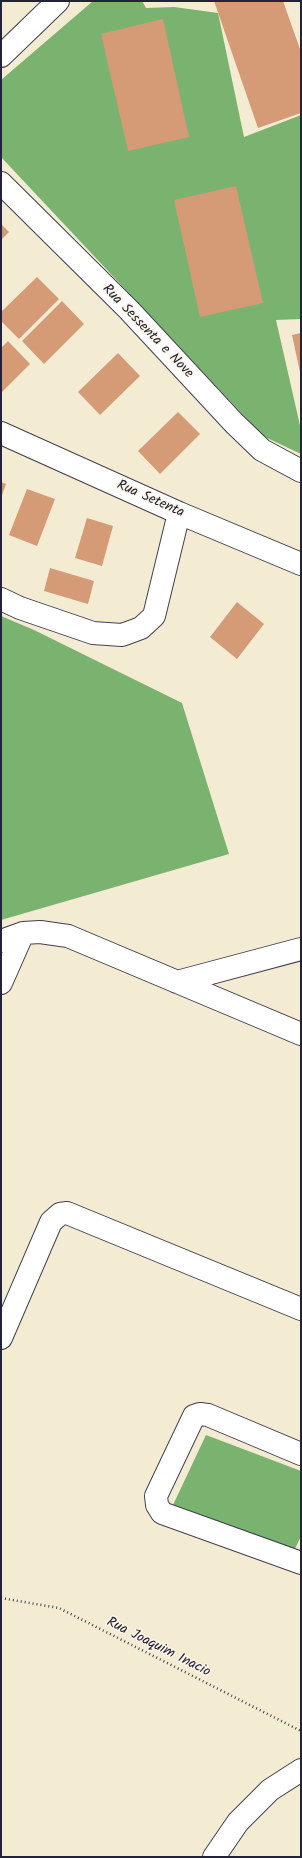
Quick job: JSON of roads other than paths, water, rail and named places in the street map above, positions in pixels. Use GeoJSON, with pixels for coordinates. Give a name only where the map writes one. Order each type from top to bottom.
{"type":"FeatureCollection","features":[{"type":"Feature","properties":{"kind":"street"},"geometry":{"type":"LineString","coordinates":[[1,56],[58,1]]}},
{"type":"Feature","properties":{"kind":"street","name":"Rua Sessenta e Nove"},"geometry":{"type":"LineString","coordinates":[[1,183],[129,310],[234,424],[262,450],[301,471]]}},
{"type":"Feature","properties":{"kind":"street","name":"Rua Setenta"},"geometry":{"type":"LineString","coordinates":[[1,433],[179,513],[301,564]]}},
{"type":"Feature","properties":{"kind":"street"},"geometry":{"type":"LineString","coordinates":[[1,599],[20,608],[94,633],[122,635],[141,628],[154,616],[179,513]]}},
{"type":"Feature","properties":{"kind":"street"},"geometry":{"type":"LineString","coordinates":[[1,942],[23,933],[40,932],[68,936],[301,1034]]}},
{"type":"Feature","properties":{"kind":"street"},"geometry":{"type":"LineString","coordinates":[[1,983],[23,933]]}},
{"type":"Feature","properties":{"kind":"street"},"geometry":{"type":"LineString","coordinates":[[177,982],[301,949]]}},
{"type":"Feature","properties":{"kind":"street"},"geometry":{"type":"LineString","coordinates":[[1,1338],[51,1222],[60,1214],[67,1213],[301,1309]]}},
{"type":"Feature","properties":{"kind":"street"},"geometry":{"type":"LineString","coordinates":[[301,1454],[208,1415],[200,1414],[194,1416],[156,1496],[157,1505],[162,1513],[301,1563]]}},
{"type":"Feature","properties":{"kind":"street"},"geometry":{"type":"LineString","coordinates":[[214,1857],[238,1822],[270,1790],[301,1770]]}}]}
